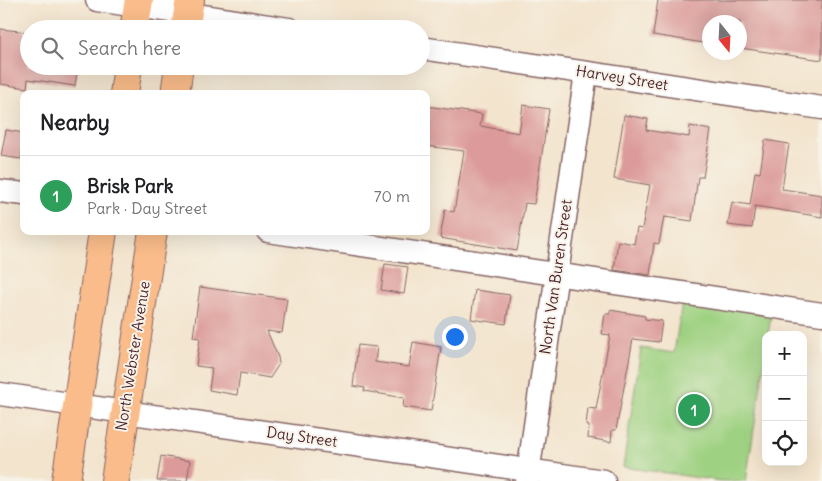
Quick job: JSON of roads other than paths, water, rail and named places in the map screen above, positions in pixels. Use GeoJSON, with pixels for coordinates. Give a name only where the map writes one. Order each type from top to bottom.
{"type":"FeatureCollection","features":[{"type":"Feature","properties":{"kind":"main road"},"geometry":{"type":"LineString","coordinates":[[125,90],[127,75]]}},
{"type":"Feature","properties":{"kind":"main road"},"geometry":{"type":"LineString","coordinates":[[176,90],[178,75]]}},
{"type":"Feature","properties":{"kind":"main road"},"geometry":{"type":"LineString","coordinates":[[66,481],[102,235]]}},
{"type":"Feature","properties":{"kind":"main road","name":"North Webster Avenue"},"geometry":{"type":"LineString","coordinates":[[115,481],[152,235]]}},
{"type":"Feature","properties":{"kind":"street"},"geometry":{"type":"LineString","coordinates":[[97,0],[136,12],[187,14],[228,20]]}},
{"type":"Feature","properties":{"kind":"street","name":"Harvey Street"},"geometry":{"type":"LineString","coordinates":[[430,49],[822,108]]}},
{"type":"Feature","properties":{"kind":"street","name":"North Van Buren Street"},"geometry":{"type":"LineString","coordinates":[[528,475],[586,73]]}},
{"type":"Feature","properties":{"kind":"street"},"geometry":{"type":"LineString","coordinates":[[0,191],[20,194]]}},
{"type":"Feature","properties":{"kind":"street"},"geometry":{"type":"LineString","coordinates":[[295,235],[822,314]]}},
{"type":"Feature","properties":{"kind":"street","name":"Day Street"},"geometry":{"type":"LineString","coordinates":[[0,394],[528,475],[604,481]]}},
{"type":"Feature","properties":{"kind":"place","name":"Brisk Park"},"geometry":{"type":"Point","coordinates":[694,410]}}]}
